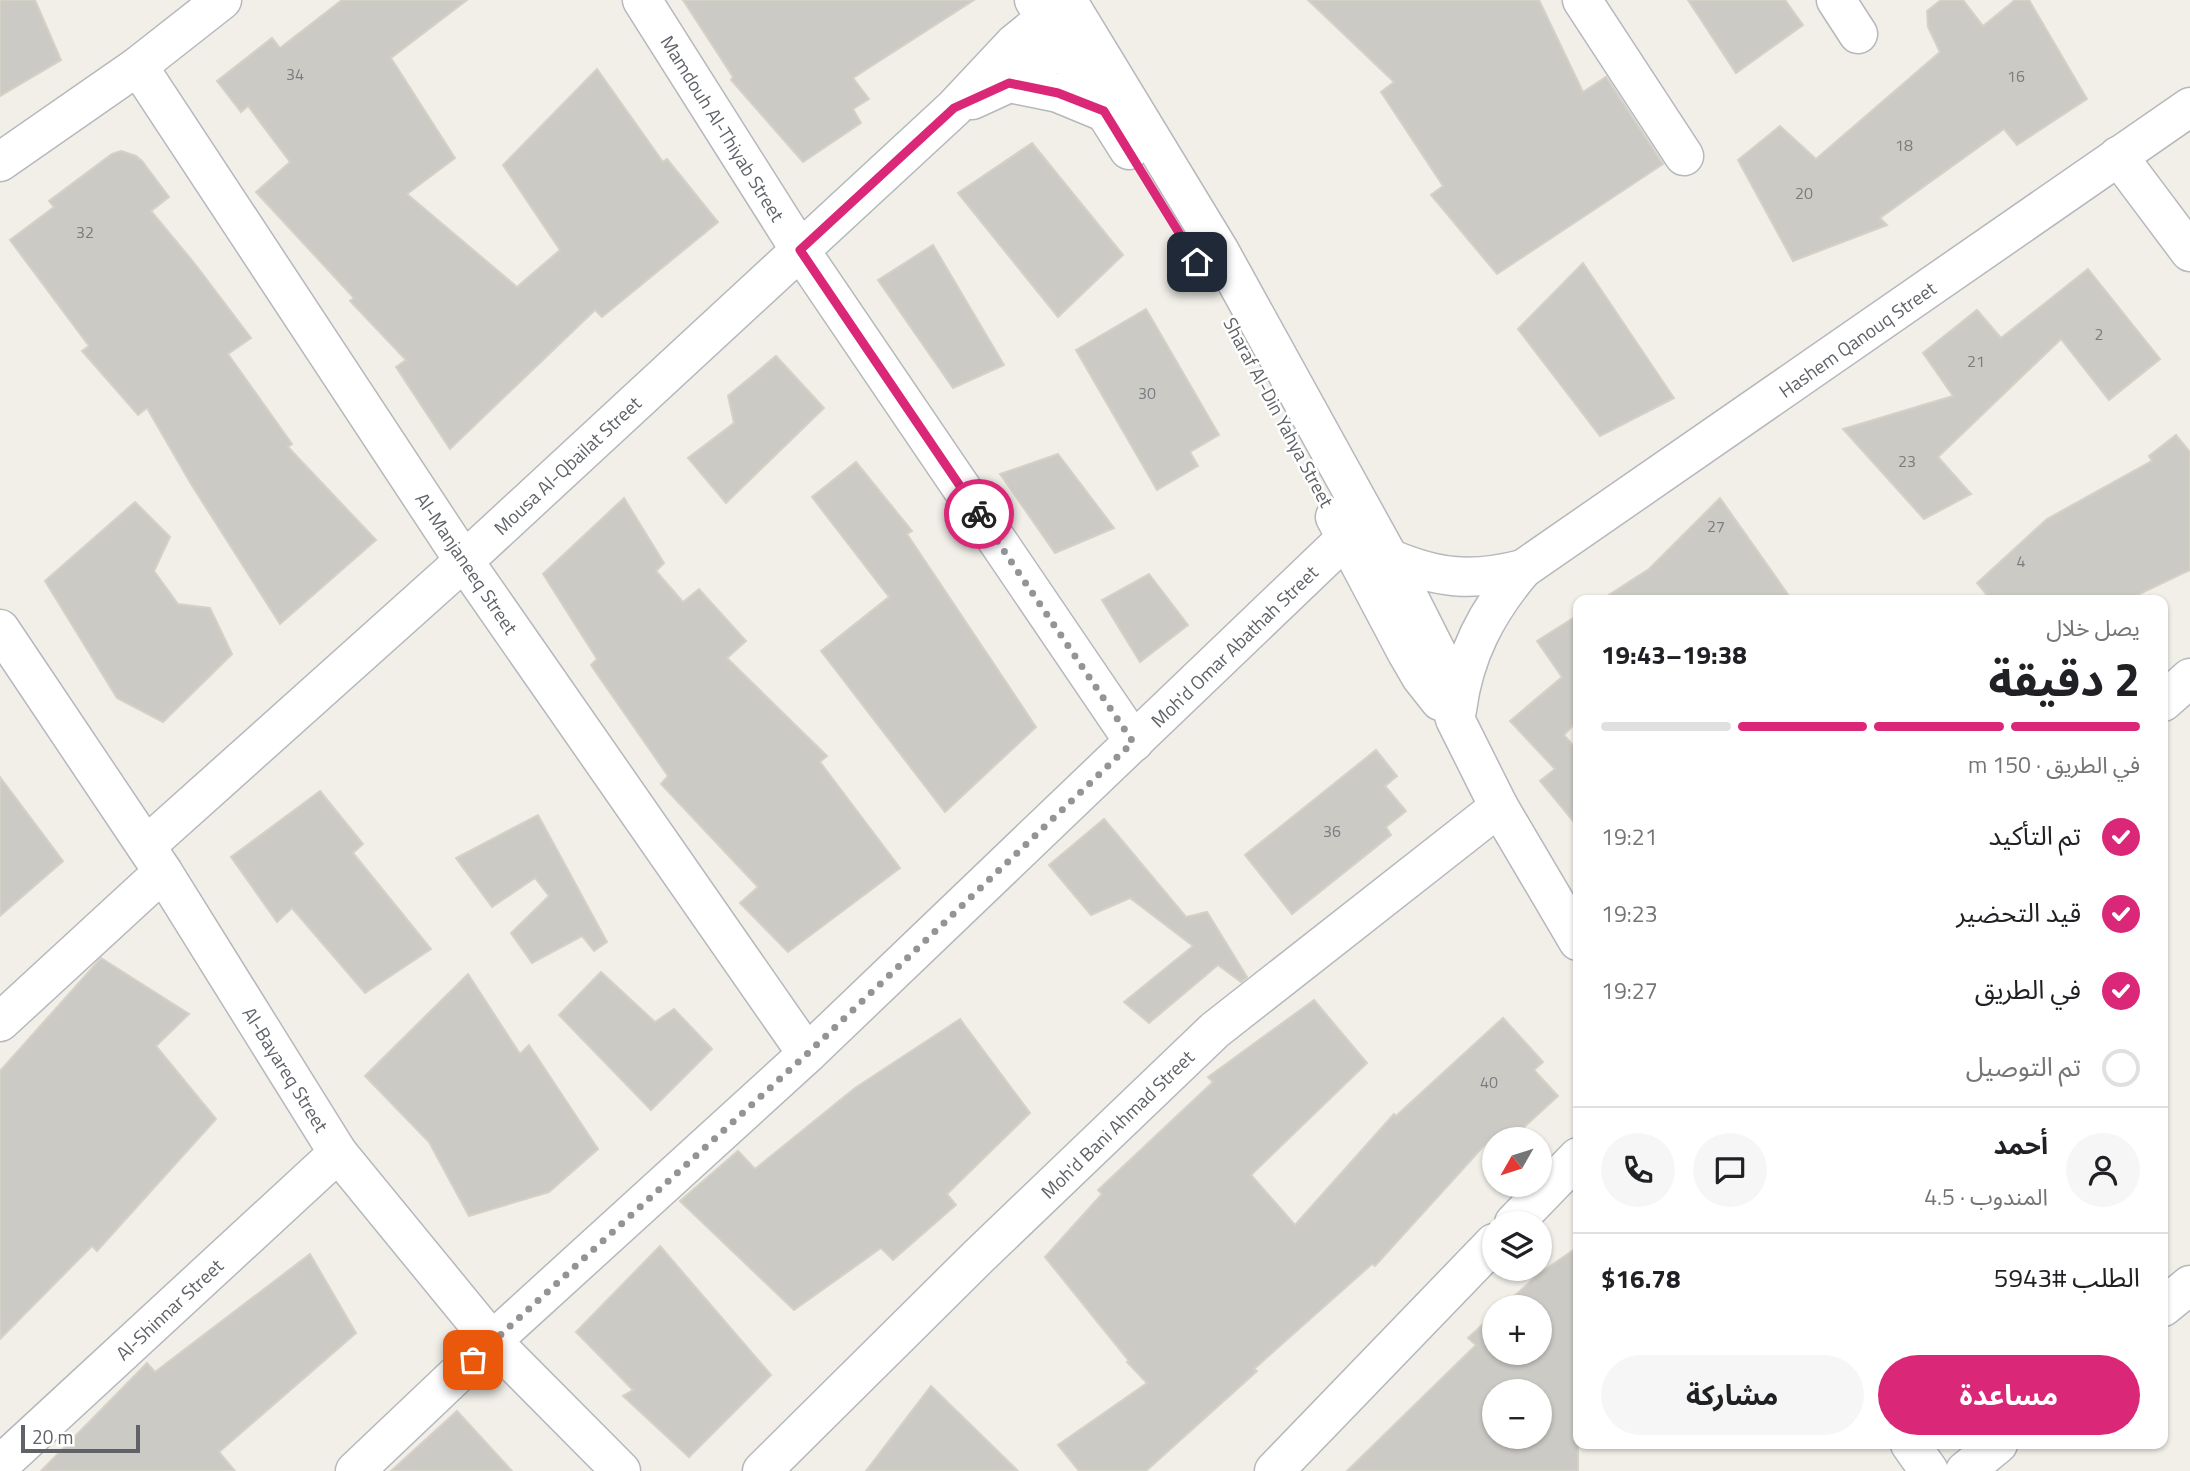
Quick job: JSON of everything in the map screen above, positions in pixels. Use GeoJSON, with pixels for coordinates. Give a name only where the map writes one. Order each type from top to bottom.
{"type":"FeatureCollection","features":[{"type":"Feature","properties":{"kind":"street"},"geometry":{"type":"LineString","coordinates":[[0,162],[138,66],[222,0]]}},
{"type":"Feature","properties":{"kind":"street","name":"Mamdouh Al-Thiyab Street"},"geometry":{"type":"LineString","coordinates":[[642,0],[800,250],[1133,742]]}},
{"type":"Feature","properties":{"kind":"street"},"geometry":{"type":"LineString","coordinates":[[1010,0],[1001,40],[1000,74],[1104,111]]}},
{"type":"Feature","properties":{"kind":"street"},"geometry":{"type":"LineString","coordinates":[[1582,0],[1684,156]]}},
{"type":"Feature","properties":{"kind":"street"},"geometry":{"type":"LineString","coordinates":[[1836,0],[1858,34]]}},
{"type":"Feature","properties":{"kind":"street","name":"Mousa Al-Qbailat Street"},"geometry":{"type":"LineString","coordinates":[[0,1022],[154,859],[464,561],[954,108],[1000,74],[1060,16]]}},
{"type":"Feature","properties":{"kind":"street","name":"Sharaf Al-Din Yahya Street"},"geometry":{"type":"LineString","coordinates":[[1060,16],[1104,111],[1306,432],[1389,558],[1412,633],[1421,677],[1455,719],[1499,807],[1573,933]]}},
{"type":"Feature","properties":{"kind":"street","name":"Sharaf Al-Din Yahya Street"},"geometry":{"type":"LineString","coordinates":[[1060,16],[1219,250],[1306,432],[1346,538],[1412,633]]}},
{"type":"Feature","properties":{"kind":"street","name":"Al-Manjaneeq Street"},"geometry":{"type":"LineString","coordinates":[[138,66],[464,561],[807,1054]]}},
{"type":"Feature","properties":{"kind":"street","name":"Hashem Qanouq Street"},"geometry":{"type":"LineString","coordinates":[[1455,719],[1467,661],[1478,633],[1506,589],[1523,569],[2190,107]]}},
{"type":"Feature","properties":{"kind":"street"},"geometry":{"type":"LineString","coordinates":[[0,141],[45,130]]}},
{"type":"Feature","properties":{"kind":"street"},"geometry":{"type":"LineString","coordinates":[[2118,156],[2190,252]]}},
{"type":"Feature","properties":{"kind":"street","name":"Moh'd Omar Abathah Street"},"geometry":{"type":"LineString","coordinates":[[355,1471],[492,1341],[807,1054],[1346,538]]}},
{"type":"Feature","properties":{"kind":"street","name":"Hashem Qanouq Street"},"geometry":{"type":"LineString","coordinates":[[1389,558],[1415,569],[1455,577],[1497,576],[1523,569]]}},
{"type":"Feature","properties":{"kind":"street"},"geometry":{"type":"LineString","coordinates":[[1412,633],[1462,637],[1478,633]]}},
{"type":"Feature","properties":{"kind":"street","name":"Al-Bayareq Street"},"geometry":{"type":"LineString","coordinates":[[6,654],[154,859],[338,1153],[492,1341],[621,1471]]}},
{"type":"Feature","properties":{"kind":"street"},"geometry":{"type":"LineString","coordinates":[[2168,698],[2190,678]]}},
{"type":"Feature","properties":{"kind":"street","name":"Moh'd Bani Ahmad Street"},"geometry":{"type":"LineString","coordinates":[[762,1471],[979,1256],[1215,1030],[1499,807]]}},
{"type":"Feature","properties":{"kind":"street","name":"Al-Shinnar Street"},"geometry":{"type":"LineString","coordinates":[[0,1465],[338,1153]]}},
{"type":"Feature","properties":{"kind":"street"},"geometry":{"type":"LineString","coordinates":[[1526,1211],[1573,1162]]}},
{"type":"Feature","properties":{"kind":"street"},"geometry":{"type":"LineString","coordinates":[[1274,1471],[1482,1255]]}},
{"type":"Feature","properties":{"kind":"street"},"geometry":{"type":"LineString","coordinates":[[2168,1303],[2190,1285]]}},
{"type":"Feature","properties":{"kind":"street"},"geometry":{"type":"LineString","coordinates":[[1913,1449],[1928,1471]]}},
{"type":"Feature","properties":{"kind":"street"},"geometry":{"type":"LineString","coordinates":[[1965,1471],[1992,1449]]}},
{"type":"Feature","properties":{"kind":"building"},"geometry":{"type":"Polygon","coordinates":[[[0,0],[35,0],[61,60],[0,96],[0,0]]]}},
{"type":"Feature","properties":{"kind":"building"},"geometry":{"type":"Polygon","coordinates":[[[342,0],[467,0],[391,58],[455,158],[407,194],[517,287],[560,250],[503,165],[597,69],[663,162],[667,159],[718,222],[602,317],[595,310],[450,449],[396,367],[406,360],[350,301],[354,298],[256,192],[290,162],[248,106],[241,112],[217,81],[272,38],[280,48],[342,0]]]}},
{"type":"Feature","properties":{"kind":"building"},"geometry":{"type":"Polygon","coordinates":[[[683,0],[974,0],[853,78],[869,99],[853,109],[861,123],[803,162],[731,80],[733,77],[683,0]]]}},
{"type":"Feature","properties":{"kind":"building"},"geometry":{"type":"Polygon","coordinates":[[[1308,0],[1539,0],[1583,92],[1606,77],[1663,164],[1497,274],[1431,195],[1443,186],[1381,92],[1394,82],[1308,0]]]}},
{"type":"Feature","properties":{"kind":"building"},"geometry":{"type":"Polygon","coordinates":[[[1688,0],[1785,0],[1803,25],[1736,73],[1688,0]]]}},
{"type":"Feature","properties":{"kind":"building"},"geometry":{"type":"Polygon","coordinates":[[[1941,0],[1963,0],[1983,26],[2015,0],[2029,0],[2087,99],[2017,145],[2004,129],[1880,218],[1887,225],[1793,261],[1738,160],[1780,126],[1816,159],[1940,52],[1928,27],[1927,11],[1941,0]]]}},
{"type":"Feature","properties":{"kind":"building"},"geometry":{"type":"Polygon","coordinates":[[[1032,143],[1123,255],[1058,317],[958,193],[1032,143]]]}},
{"type":"Feature","properties":{"kind":"building"},"geometry":{"type":"Polygon","coordinates":[[[121,151],[142,161],[169,197],[151,211],[251,338],[228,354],[292,444],[288,447],[376,540],[280,624],[191,484],[147,408],[138,415],[82,351],[89,346],[10,240],[54,207],[49,201],[112,154],[121,151]]]}},
{"type":"Feature","properties":{"kind":"building"},"geometry":{"type":"Polygon","coordinates":[[[933,245],[1004,365],[953,388],[878,280],[933,245]]]}},
{"type":"Feature","properties":{"kind":"building"},"geometry":{"type":"Polygon","coordinates":[[[1583,263],[1674,398],[1600,436],[1518,329],[1583,263]]]}},
{"type":"Feature","properties":{"kind":"building"},"geometry":{"type":"Polygon","coordinates":[[[2088,269],[2160,359],[2109,400],[2061,339],[1938,457],[1971,494],[1924,519],[1843,429],[1953,396],[1923,353],[1977,310],[2001,338],[2088,269]]]}},
{"type":"Feature","properties":{"kind":"building"},"geometry":{"type":"Polygon","coordinates":[[[1146,309],[1219,435],[1190,452],[1198,466],[1157,490],[1076,350],[1146,309]]]}},
{"type":"Feature","properties":{"kind":"building"},"geometry":{"type":"Polygon","coordinates":[[[776,356],[824,408],[726,503],[688,458],[734,423],[728,396],[776,356]]]}},
{"type":"Feature","properties":{"kind":"building"},"geometry":{"type":"Polygon","coordinates":[[[2176,435],[2190,452],[2190,570],[2138,595],[1987,595],[1977,583],[2047,519],[2152,461],[2149,456],[2176,435]]]}},
{"type":"Feature","properties":{"kind":"building"},"geometry":{"type":"Polygon","coordinates":[[[1058,454],[1114,528],[1055,553],[1000,474],[1058,454]]]}},
{"type":"Feature","properties":{"kind":"building"},"geometry":{"type":"Polygon","coordinates":[[[856,462],[912,531],[907,534],[1036,727],[945,812],[821,651],[889,597],[812,497],[856,462]]]}},
{"type":"Feature","properties":{"kind":"building"},"geometry":{"type":"Polygon","coordinates":[[[624,498],[664,563],[656,571],[683,602],[699,589],[746,641],[727,658],[827,756],[820,762],[900,868],[788,952],[740,903],[758,887],[661,784],[668,776],[591,665],[597,659],[543,574],[624,498]]]}},
{"type":"Feature","properties":{"kind":"building"},"geometry":{"type":"Polygon","coordinates":[[[1720,498],[1788,595],[1609,595],[1649,569],[1720,498]]]}},
{"type":"Feature","properties":{"kind":"building"},"geometry":{"type":"Polygon","coordinates":[[[135,502],[170,537],[154,571],[178,604],[210,608],[232,654],[163,722],[117,698],[45,581],[135,502]]]}},
{"type":"Feature","properties":{"kind":"building"},"geometry":{"type":"Polygon","coordinates":[[[1149,574],[1188,625],[1140,662],[1102,600],[1149,574]]]}},
{"type":"Feature","properties":{"kind":"building"},"geometry":{"type":"Polygon","coordinates":[[[1573,618],[1573,725],[1564,735],[1573,745],[1573,821],[1540,781],[1555,769],[1510,721],[1562,677],[1537,641],[1573,618]]]}},
{"type":"Feature","properties":{"kind":"building"},"geometry":{"type":"Polygon","coordinates":[[[1376,750],[1397,776],[1385,786],[1406,811],[1386,827],[1391,835],[1292,914],[1245,855],[1376,750]]]}},
{"type":"Feature","properties":{"kind":"building"},"geometry":{"type":"Polygon","coordinates":[[[0,777],[63,861],[0,916],[0,777]]]}},
{"type":"Feature","properties":{"kind":"building"},"geometry":{"type":"Polygon","coordinates":[[[320,791],[363,844],[353,853],[431,949],[365,993],[292,908],[277,922],[231,857],[320,791]]]}},
{"type":"Feature","properties":{"kind":"building"},"geometry":{"type":"Polygon","coordinates":[[[538,815],[607,942],[594,951],[582,936],[532,963],[511,933],[549,896],[535,878],[492,907],[456,858],[538,815]]]}},
{"type":"Feature","properties":{"kind":"building"},"geometry":{"type":"Polygon","coordinates":[[[1104,819],[1186,917],[1207,912],[1247,977],[1241,982],[1218,965],[1149,1023],[1124,1002],[1193,946],[1130,898],[1091,915],[1049,865],[1104,819]]]}},
{"type":"Feature","properties":{"kind":"building"},"geometry":{"type":"Polygon","coordinates":[[[101,958],[189,1014],[156,1046],[216,1119],[97,1251],[92,1246],[0,1339],[0,1071],[101,958]]]}},
{"type":"Feature","properties":{"kind":"building"},"geometry":{"type":"Polygon","coordinates":[[[601,972],[655,1022],[674,1009],[712,1049],[651,1110],[559,1015],[601,972]]]}},
{"type":"Feature","properties":{"kind":"building"},"geometry":{"type":"Polygon","coordinates":[[[468,974],[520,1054],[529,1045],[598,1149],[549,1192],[469,1216],[429,1142],[365,1076],[468,974]]]}},
{"type":"Feature","properties":{"kind":"building"},"geometry":{"type":"Polygon","coordinates":[[[1314,1000],[1367,1063],[1251,1175],[1295,1225],[1394,1114],[1396,1116],[1503,1018],[1543,1062],[1534,1070],[1558,1096],[1524,1127],[1482,1127],[1482,1148],[1375,1266],[1372,1264],[1254,1369],[1257,1371],[1146,1471],[1079,1471],[1058,1445],[1147,1383],[1127,1362],[1129,1361],[1045,1257],[1102,1194],[1098,1190],[1213,1082],[1208,1077],[1314,1000]]]}},
{"type":"Feature","properties":{"kind":"building"},"geometry":{"type":"Polygon","coordinates":[[[960,1019],[1030,1113],[947,1194],[956,1205],[893,1260],[881,1248],[794,1310],[680,1201],[738,1151],[755,1169],[855,1088],[960,1019]]]}},
{"type":"Feature","properties":{"kind":"building"},"geometry":{"type":"Polygon","coordinates":[[[660,1246],[771,1375],[689,1457],[623,1396],[633,1390],[576,1332],[660,1246]]]}},
{"type":"Feature","properties":{"kind":"building"},"geometry":{"type":"Polygon","coordinates":[[[1573,1250],[1573,1449],[1578,1449],[1578,1471],[1347,1471],[1476,1345],[1468,1338],[1482,1325],[1482,1365],[1552,1365],[1552,1295],[1515,1295],[1531,1281],[1552,1281],[1552,1265],[1573,1250]]]}},
{"type":"Feature","properties":{"kind":"building"},"geometry":{"type":"Polygon","coordinates":[[[310,1254],[356,1333],[219,1452],[235,1471],[41,1471],[147,1363],[155,1372],[310,1254]]]}},
{"type":"Feature","properties":{"kind":"building"},"geometry":{"type":"Polygon","coordinates":[[[931,1386],[1018,1471],[866,1471],[931,1386]]]}},
{"type":"Feature","properties":{"kind":"building"},"geometry":{"type":"Polygon","coordinates":[[[457,1411],[512,1471],[391,1471],[457,1411]]]}},
{"type":"Feature","properties":{"kind":"way so far"},"geometry":{"type":"LineString","coordinates":[[473,1360],[807,1054],[1133,742],[979,514]]}},
{"type":"Feature","properties":{"kind":"route"},"geometry":{"type":"LineString","coordinates":[[979,514],[800,250],[954,108],[1009,83],[1058,93],[1104,111],[1197,262]]}}]}
